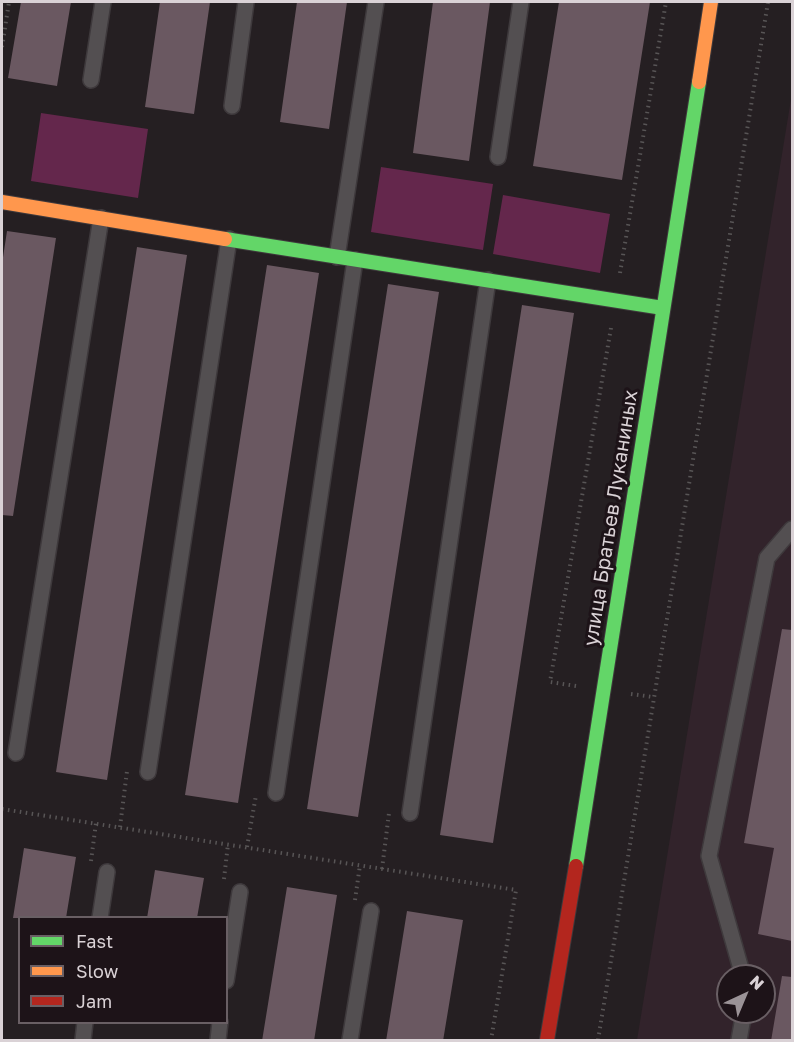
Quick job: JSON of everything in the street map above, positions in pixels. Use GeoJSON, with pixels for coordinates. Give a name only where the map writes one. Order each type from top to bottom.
{"type":"FeatureCollection","features":[{"type":"Feature","properties":{"kind":"street","name":"улица Братьев Луканиных"},"geometry":{"type":"LineString","coordinates":[[547,1041],[711,2]]}},
{"type":"Feature","properties":{"kind":"street"},"geometry":{"type":"LineString","coordinates":[[2,202],[663,308]]}},
{"type":"Feature","properties":{"kind":"lane"},"geometry":{"type":"LineString","coordinates":[[91,80],[103,2]]}},
{"type":"Feature","properties":{"kind":"lane"},"geometry":{"type":"LineString","coordinates":[[232,106],[246,2]]}},
{"type":"Feature","properties":{"kind":"lane"},"geometry":{"type":"LineString","coordinates":[[337,257],[376,2]]}},
{"type":"Feature","properties":{"kind":"lane"},"geometry":{"type":"LineString","coordinates":[[498,158],[521,2]]}},
{"type":"Feature","properties":{"kind":"lane"},"geometry":{"type":"LineString","coordinates":[[16,753],[101,218]]}},
{"type":"Feature","properties":{"kind":"lane"},"geometry":{"type":"LineString","coordinates":[[148,772],[229,239]]}},
{"type":"Feature","properties":{"kind":"lane"},"geometry":{"type":"LineString","coordinates":[[276,793],[355,260]]}},
{"type":"Feature","properties":{"kind":"lane"},"geometry":{"type":"LineString","coordinates":[[410,813],[488,280]]}},
{"type":"Feature","properties":{"kind":"lane"},"geometry":{"type":"LineString","coordinates":[[740,964],[709,856],[767,558],[792,529]]}},
{"type":"Feature","properties":{"kind":"lane"},"geometry":{"type":"LineString","coordinates":[[100,916],[107,872]]}},
{"type":"Feature","properties":{"kind":"lane"},"geometry":{"type":"LineString","coordinates":[[228,968],[240,892]]}},
{"type":"Feature","properties":{"kind":"lane"},"geometry":{"type":"LineString","coordinates":[[350,1041],[371,912]]}},
{"type":"Feature","properties":{"kind":"lane"},"geometry":{"type":"LineString","coordinates":[[83,1041],[85,1024]]}},
{"type":"Feature","properties":{"kind":"lane"},"geometry":{"type":"LineString","coordinates":[[218,1041],[220,1024]]}},
{"type":"Feature","properties":{"kind":"lane"},"geometry":{"type":"LineString","coordinates":[[739,1041],[742,1024]]}},
{"type":"Feature","properties":{"kind":"path"},"geometry":{"type":"LineString","coordinates":[[2,47],[9,2]]}},
{"type":"Feature","properties":{"kind":"path"},"geometry":{"type":"LineString","coordinates":[[653,697],[550,682],[666,2]]}},
{"type":"Feature","properties":{"kind":"path"},"geometry":{"type":"LineString","coordinates":[[598,1041],[768,2]]}},
{"type":"Feature","properties":{"kind":"path"},"geometry":{"type":"LineString","coordinates":[[120,827],[127,769],[148,772]]}},
{"type":"Feature","properties":{"kind":"path"},"geometry":{"type":"LineString","coordinates":[[247,847],[256,790],[276,793]]}},
{"type":"Feature","properties":{"kind":"path"},"geometry":{"type":"LineString","coordinates":[[2,808],[516,890],[491,1041]]}},
{"type":"Feature","properties":{"kind":"path"},"geometry":{"type":"LineString","coordinates":[[382,869],[389,810],[410,813]]}},
{"type":"Feature","properties":{"kind":"path"},"geometry":{"type":"LineString","coordinates":[[96,823],[90,870],[107,872]]}},
{"type":"Feature","properties":{"kind":"path"},"geometry":{"type":"LineString","coordinates":[[228,844],[222,889],[240,892]]}},
{"type":"Feature","properties":{"kind":"shaded area"},"geometry":{"type":"Polygon","coordinates":[[[792,93],[792,1040],[637,1040],[792,93]]]}},
{"type":"Feature","properties":{"kind":"shaded area"},"geometry":{"type":"Polygon","coordinates":[[[41,113],[148,129],[138,198],[31,181],[41,113]]]}},
{"type":"Feature","properties":{"kind":"shaded area"},"geometry":{"type":"Polygon","coordinates":[[[381,167],[493,184],[483,250],[371,232],[381,167]]]}},
{"type":"Feature","properties":{"kind":"shaded area"},"geometry":{"type":"Polygon","coordinates":[[[503,195],[610,214],[600,273],[493,254],[503,195]]]}},
{"type":"Feature","properties":{"kind":"building"},"geometry":{"type":"Polygon","coordinates":[[[21,2],[71,2],[57,86],[8,78],[21,2]]]}},
{"type":"Feature","properties":{"kind":"building"},"geometry":{"type":"Polygon","coordinates":[[[160,2],[210,2],[194,114],[145,107],[160,2]]]}},
{"type":"Feature","properties":{"kind":"building"},"geometry":{"type":"Polygon","coordinates":[[[297,2],[347,2],[329,129],[280,122],[297,2]]]}},
{"type":"Feature","properties":{"kind":"building"},"geometry":{"type":"Polygon","coordinates":[[[433,2],[490,2],[469,161],[413,153],[433,2]]]}},
{"type":"Feature","properties":{"kind":"building"},"geometry":{"type":"Polygon","coordinates":[[[559,2],[650,2],[622,180],[533,166],[559,2]]]}},
{"type":"Feature","properties":{"kind":"building"},"geometry":{"type":"Polygon","coordinates":[[[7,231],[56,238],[13,516],[2,515],[2,264],[7,231]]]}},
{"type":"Feature","properties":{"kind":"building"},"geometry":{"type":"Polygon","coordinates":[[[137,247],[187,255],[107,780],[56,772],[137,247]]]}},
{"type":"Feature","properties":{"kind":"building"},"geometry":{"type":"Polygon","coordinates":[[[267,265],[319,273],[238,803],[185,795],[267,265]]]}},
{"type":"Feature","properties":{"kind":"building"},"geometry":{"type":"Polygon","coordinates":[[[388,284],[439,292],[358,817],[307,809],[388,284]]]}},
{"type":"Feature","properties":{"kind":"building"},"geometry":{"type":"Polygon","coordinates":[[[522,305],[574,313],[493,843],[440,835],[522,305]]]}},
{"type":"Feature","properties":{"kind":"building"},"geometry":{"type":"Polygon","coordinates":[[[782,629],[792,630],[792,941],[758,934],[774,848],[744,843],[782,629]]]}},
{"type":"Feature","properties":{"kind":"building"},"geometry":{"type":"Polygon","coordinates":[[[24,848],[76,857],[66,916],[18,916],[18,918],[13,918],[24,848]]]}},
{"type":"Feature","properties":{"kind":"building"},"geometry":{"type":"Polygon","coordinates":[[[155,870],[204,878],[197,916],[147,916],[155,870]]]}},
{"type":"Feature","properties":{"kind":"building"},"geometry":{"type":"Polygon","coordinates":[[[287,887],[337,895],[314,1041],[262,1041],[287,887]]]}},
{"type":"Feature","properties":{"kind":"building"},"geometry":{"type":"Polygon","coordinates":[[[407,911],[463,920],[443,1041],[386,1041],[407,911]]]}},
{"type":"Feature","properties":{"kind":"building"},"geometry":{"type":"Polygon","coordinates":[[[782,976],[792,977],[792,1041],[771,1041],[774,1024],[776,1024],[782,976]]]}},
{"type":"Feature","properties":{"kind":"traffic: fast"},"geometry":{"type":"LineString","coordinates":[[576,866],[699,82]]}},
{"type":"Feature","properties":{"kind":"traffic: fast"},"geometry":{"type":"LineString","coordinates":[[225,239],[663,308]]}},
{"type":"Feature","properties":{"kind":"traffic: slow"},"geometry":{"type":"LineString","coordinates":[[699,82],[711,2]]}},
{"type":"Feature","properties":{"kind":"traffic: slow"},"geometry":{"type":"LineString","coordinates":[[2,202],[225,239]]}},
{"type":"Feature","properties":{"kind":"traffic: jam"},"geometry":{"type":"LineString","coordinates":[[547,1040],[576,866]]}}]}
